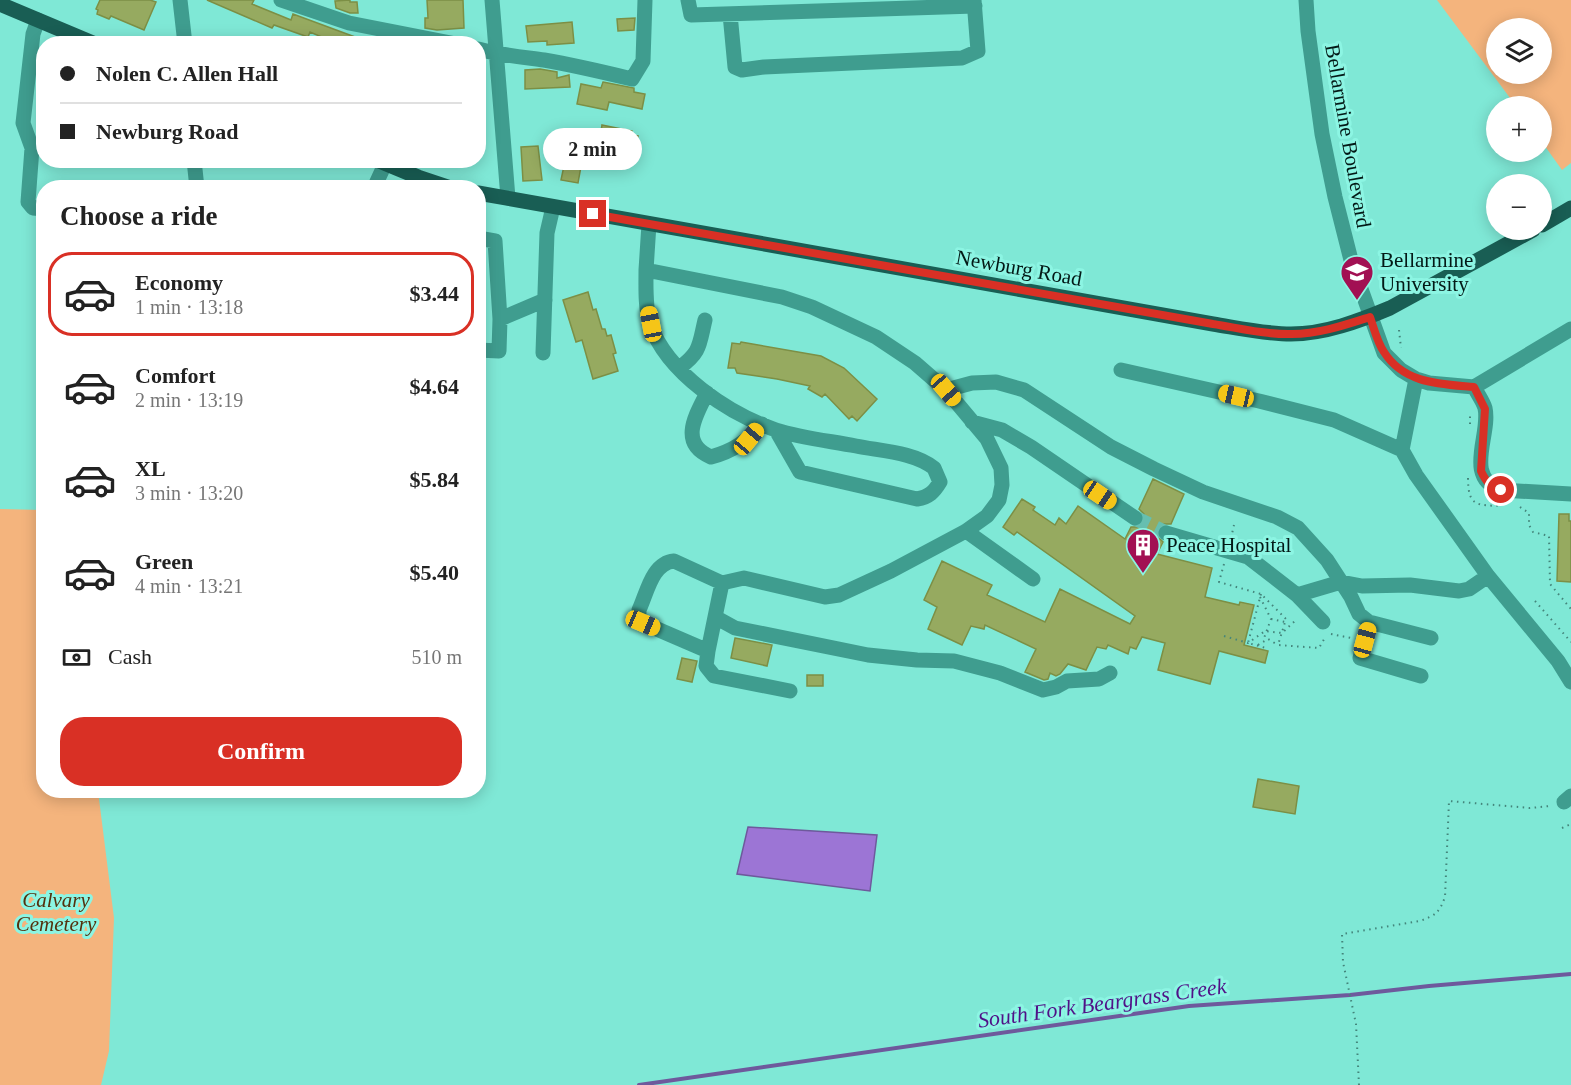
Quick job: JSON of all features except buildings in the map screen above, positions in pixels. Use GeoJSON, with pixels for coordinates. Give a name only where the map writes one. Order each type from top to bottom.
{"type":"FeatureCollection","features":[{"type":"Feature","properties":{"kind":"main road"},"geometry":{"type":"LineString","coordinates":[[3,6],[77,36]]}},
{"type":"Feature","properties":{"kind":"main road"},"geometry":{"type":"LineString","coordinates":[[396,168],[427,180]]}},
{"type":"Feature","properties":{"kind":"main road","name":"Newburg Road"},"geometry":{"type":"LineString","coordinates":[[486,194],[1213,324],[1294,334],[1327,330],[1370,317],[1515,240]]}},
{"type":"Feature","properties":{"kind":"main road"},"geometry":{"type":"LineString","coordinates":[[1552,219],[1571,208]]}},
{"type":"Feature","properties":{"kind":"street"},"geometry":{"type":"LineString","coordinates":[[180,0],[184,36]]}},
{"type":"Feature","properties":{"kind":"street"},"geometry":{"type":"LineString","coordinates":[[281,0],[350,23],[416,36]]}},
{"type":"Feature","properties":{"kind":"street"},"geometry":{"type":"LineString","coordinates":[[492,0],[508,198]]}},
{"type":"Feature","properties":{"kind":"street"},"geometry":{"type":"LineString","coordinates":[[486,51],[574,65],[632,79],[643,61],[645,0]]}},
{"type":"Feature","properties":{"kind":"street"},"geometry":{"type":"LineString","coordinates":[[687,0],[691,15],[975,3],[978,51],[962,58],[742,70],[735,67],[730,14]]}},
{"type":"Feature","properties":{"kind":"street","name":"Bellarmine Boulevard"},"geometry":{"type":"LineString","coordinates":[[1306,0],[1322,134],[1352,264],[1384,353],[1401,370],[1416,379],[1429,383],[1474,387]]}},
{"type":"Feature","properties":{"kind":"street"},"geometry":{"type":"LineString","coordinates":[[36,51],[33,34],[38,20]]}},
{"type":"Feature","properties":{"kind":"street"},"geometry":{"type":"LineString","coordinates":[[36,62],[23,123],[32,148],[28,202],[36,208]]}},
{"type":"Feature","properties":{"kind":"street"},"geometry":{"type":"LineString","coordinates":[[543,353],[547,233],[553,207]]}},
{"type":"Feature","properties":{"kind":"street"},"geometry":{"type":"LineString","coordinates":[[649,224],[646,304],[651,324],[662,348],[679,368],[707,393],[736,413],[776,430],[912,457],[934,468],[940,482],[927,497],[917,499],[800,472],[776,430]]}},
{"type":"Feature","properties":{"kind":"street"},"geometry":{"type":"LineString","coordinates":[[486,239],[495,241],[500,319],[499,351],[486,350]]}},
{"type":"Feature","properties":{"kind":"street"},"geometry":{"type":"LineString","coordinates":[[646,270],[782,297],[812,307],[876,337],[915,363],[946,390],[987,439],[1001,468],[1002,484],[999,500],[987,516],[966,531],[891,571],[839,595],[825,597],[744,578],[722,583],[674,561],[666,562],[658,567],[639,610],[639,617],[643,623],[708,651]]}},
{"type":"Feature","properties":{"kind":"street"},"geometry":{"type":"LineString","coordinates":[[500,319],[545,300]]}},
{"type":"Feature","properties":{"kind":"street"},"geometry":{"type":"LineString","coordinates":[[679,368],[692,359],[698,351],[705,320]]}},
{"type":"Feature","properties":{"kind":"street"},"geometry":{"type":"LineString","coordinates":[[1571,329],[1474,387],[1485,409],[1481,471],[1485,481],[1501,490],[1571,494]]}},
{"type":"Feature","properties":{"kind":"street"},"geometry":{"type":"LineString","coordinates":[[1121,370],[1334,420],[1402,450],[1416,475],[1488,576],[1557,661],[1571,682]]}},
{"type":"Feature","properties":{"kind":"street"},"geometry":{"type":"LineString","coordinates":[[1402,450],[1416,379]]}},
{"type":"Feature","properties":{"kind":"street"},"geometry":{"type":"LineString","coordinates":[[946,390],[972,383],[996,382],[1024,390],[1111,447],[1154,469],[1203,492],[1276,517],[1298,528],[1327,560],[1359,614],[1370,622],[1431,638]]}},
{"type":"Feature","properties":{"kind":"street"},"geometry":{"type":"LineString","coordinates":[[707,393],[691,430],[692,439],[704,453],[711,456],[737,446],[749,439],[762,424]]}},
{"type":"Feature","properties":{"kind":"street"},"geometry":{"type":"LineString","coordinates":[[972,422],[1002,430],[1031,447],[1135,518]]}},
{"type":"Feature","properties":{"kind":"street"},"geometry":{"type":"LineString","coordinates":[[966,531],[1033,579]]}},
{"type":"Feature","properties":{"kind":"street"},"geometry":{"type":"LineString","coordinates":[[1166,533],[1248,557],[1297,595],[1323,622]]}},
{"type":"Feature","properties":{"kind":"street"},"geometry":{"type":"LineString","coordinates":[[1297,595],[1341,582],[1362,586],[1410,585],[1459,591],[1469,589],[1488,576]]}},
{"type":"Feature","properties":{"kind":"street"},"geometry":{"type":"LineString","coordinates":[[722,583],[706,666],[714,676],[790,691]]}},
{"type":"Feature","properties":{"kind":"street"},"geometry":{"type":"LineString","coordinates":[[715,616],[735,628],[868,656],[954,661],[1000,673],[1043,690],[1067,681],[1089,680],[1110,673]]}},
{"type":"Feature","properties":{"kind":"street"},"geometry":{"type":"LineString","coordinates":[[1370,622],[1360,658],[1421,676]]}},
{"type":"Feature","properties":{"kind":"path"},"geometry":{"type":"LineString","coordinates":[[1234,525],[1219,582],[1260,596],[1291,624]]}},
{"type":"Feature","properties":{"kind":"path"},"geometry":{"type":"LineString","coordinates":[[1258,646],[1263,641],[1270,619],[1260,596]]}},
{"type":"Feature","properties":{"kind":"path"},"geometry":{"type":"LineString","coordinates":[[1248,643],[1260,596]]}},
{"type":"Feature","properties":{"kind":"path"},"geometry":{"type":"LineString","coordinates":[[1535,600],[1571,642]]}},
{"type":"Feature","properties":{"kind":"path"},"geometry":{"type":"LineString","coordinates":[[1270,619],[1286,621]]}},
{"type":"Feature","properties":{"kind":"path"},"geometry":{"type":"LineString","coordinates":[[1282,633],[1296,620]]}},
{"type":"Feature","properties":{"kind":"path"},"geometry":{"type":"LineString","coordinates":[[1278,645],[1286,621]]}},
{"type":"Feature","properties":{"kind":"path"},"geometry":{"type":"LineString","coordinates":[[1248,643],[1267,631],[1282,633]]}},
{"type":"Feature","properties":{"kind":"path"},"geometry":{"type":"LineString","coordinates":[[1263,641],[1268,639],[1278,645],[1319,648],[1328,634],[1357,639]]}},
{"type":"Feature","properties":{"kind":"path"},"geometry":{"type":"LineString","coordinates":[[1224,636],[1266,648]]}},
{"type":"Feature","properties":{"kind":"path"},"geometry":{"type":"LineString","coordinates":[[1359,1085],[1356,1024],[1343,962],[1342,934],[1420,921],[1439,911],[1445,897],[1449,801],[1530,808],[1548,807],[1567,799]]}},
{"type":"Feature","properties":{"kind":"path"},"geometry":{"type":"LineString","coordinates":[[1562,828],[1571,824]]}},
{"type":"Feature","properties":{"kind":"green space"},"geometry":{"type":"Polygon","coordinates":[[[1437,0],[1571,0],[1571,163],[1562,170],[1552,156],[1552,96],[1509,96],[1500,84],[1552,84],[1552,18],[1486,18],[1486,66],[1437,0]]]}},
{"type":"Feature","properties":{"kind":"green space","name":"Calvary Cemetery"},"geometry":{"type":"Polygon","coordinates":[[[0,509],[36,510],[36,798],[99,798],[114,918],[109,1051],[101,1085],[0,1085],[0,509]]]}},
{"type":"Feature","properties":{"kind":"shaded area"},"geometry":{"type":"Polygon","coordinates":[[[748,827],[877,835],[870,891],[737,874],[748,827]]]}},
{"type":"Feature","properties":{"kind":"waterway","name":"South Fork Beargrass Creek"},"geometry":{"type":"LineString","coordinates":[[639,1085],[1189,1006],[1350,995],[1571,974]]}},
{"type":"Feature","properties":{"kind":"tunnel"},"geometry":{"type":"LineString","coordinates":[[1135,518],[1166,533]]}},
{"type":"Feature","properties":{"kind":"place","name":"Bellarmine University"},"geometry":{"type":"Point","coordinates":[1357,301]}},
{"type":"Feature","properties":{"kind":"place","name":"Peace Hospital"},"geometry":{"type":"Point","coordinates":[1143,574]}},
{"type":"Feature","properties":{"kind":"route"},"geometry":{"type":"LineString","coordinates":[[593,214],[1213,324],[1276,333],[1294,334],[1327,330],[1370,317],[1384,353],[1401,370],[1416,379],[1429,383],[1474,387],[1485,409],[1481,471],[1485,481],[1501,490]]}}]}
